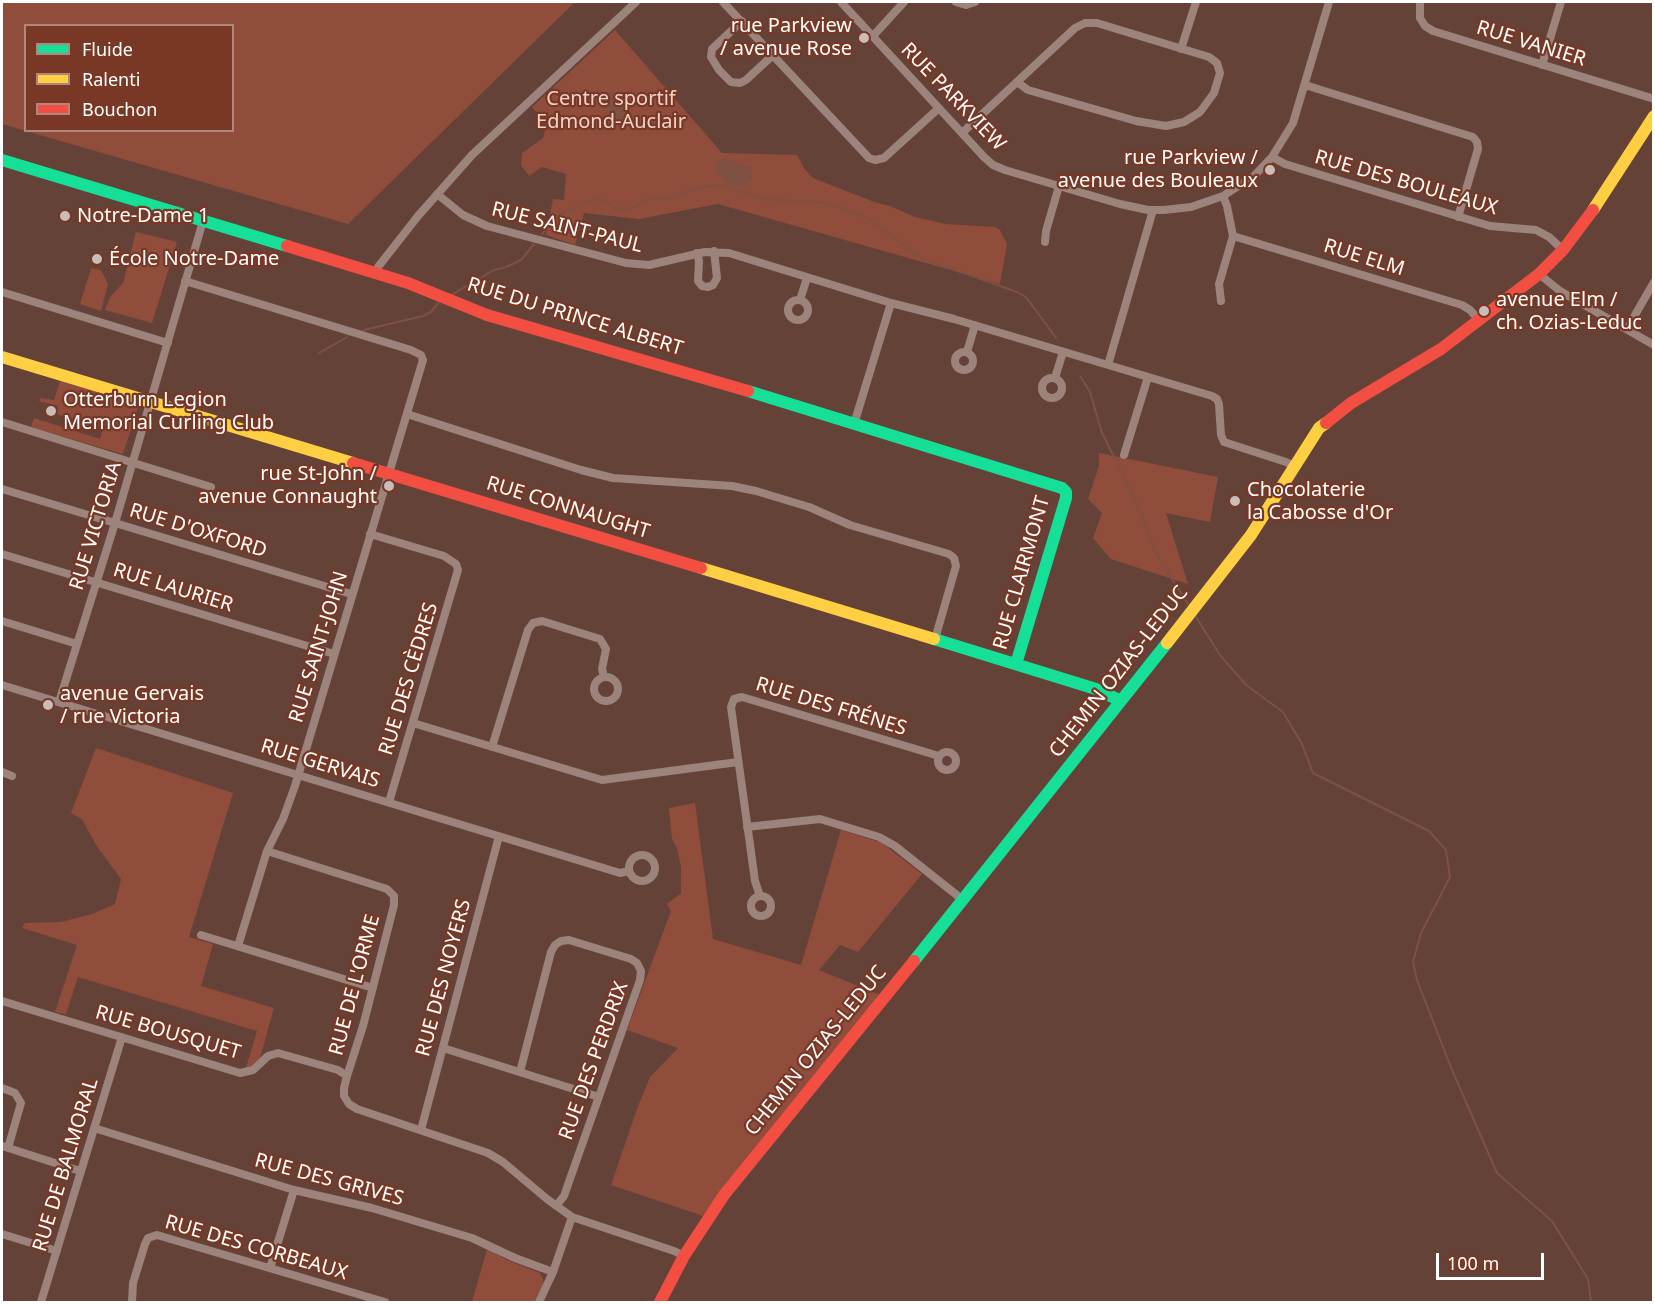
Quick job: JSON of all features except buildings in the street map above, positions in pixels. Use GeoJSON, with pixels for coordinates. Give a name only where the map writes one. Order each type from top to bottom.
{"type":"FeatureCollection","features":[{"type":"Feature","properties":{"kind":"street"},"geometry":{"type":"LineString","coordinates":[[375,273],[437,194],[486,142],[636,2]]}},
{"type":"Feature","properties":{"kind":"street"},"geometry":{"type":"LineString","coordinates":[[723,2],[871,159],[884,158],[939,108]]}},
{"type":"Feature","properties":{"kind":"street","name":"RUE PARKVIEW"},"geometry":{"type":"LineString","coordinates":[[841,2],[993,165],[1131,207],[1153,210],[1185,209],[1223,196],[1254,176],[1272,157],[1291,127],[1329,2]]}},
{"type":"Feature","properties":{"kind":"street"},"geometry":{"type":"LineString","coordinates":[[873,36],[904,2]]}},
{"type":"Feature","properties":{"kind":"street"},"geometry":{"type":"LineString","coordinates":[[956,2],[964,5],[975,2]]}},
{"type":"Feature","properties":{"kind":"street"},"geometry":{"type":"LineString","coordinates":[[1181,49],[1196,2]]}},
{"type":"Feature","properties":{"kind":"street","name":"RUE VANIER"},"geometry":{"type":"LineString","coordinates":[[1420,2],[1420,18],[1425,26],[1433,31],[1653,99]]}},
{"type":"Feature","properties":{"kind":"street"},"geometry":{"type":"LineString","coordinates":[[1542,65],[1561,2]]}},
{"type":"Feature","properties":{"kind":"street"},"geometry":{"type":"LineString","coordinates":[[742,21],[712,49],[711,57],[719,70],[731,81],[740,83],[748,79],[773,56]]}},
{"type":"Feature","properties":{"kind":"street"},"geometry":{"type":"LineString","coordinates":[[962,133],[1075,28],[1088,22],[1213,59],[1220,73],[1214,93],[1203,109],[1188,120],[1175,125],[1156,126],[1028,90],[1017,82]]}},
{"type":"Feature","properties":{"kind":"street"},"geometry":{"type":"LineString","coordinates":[[1305,85],[1473,137],[1478,149],[1458,216]]}},
{"type":"Feature","properties":{"kind":"street","name":"CHEMIN OZIAS-LEDUC"},"geometry":{"type":"LineString","coordinates":[[660,1302],[684,1256],[724,1195],[963,900],[1245,544],[1311,438],[1326,420],[1442,350],[1539,274],[1563,250],[1605,194],[1653,116]]}},
{"type":"Feature","properties":{"kind":"street","name":"RUE DES BOULEAUX"},"geometry":{"type":"LineString","coordinates":[[1272,157],[1285,164],[1495,227],[1536,230],[1549,237],[1563,250]]}},
{"type":"Feature","properties":{"kind":"street","name":"RUE DU PRINCE ALBERT"},"geometry":{"type":"LineString","coordinates":[[2,160],[375,273],[429,291],[487,315],[687,372],[1062,488],[1066,492]]}},
{"type":"Feature","properties":{"kind":"street"},"geometry":{"type":"LineString","coordinates":[[1046,242],[1046,231],[1059,186]]}},
{"type":"Feature","properties":{"kind":"street","name":"RUE SAINT-PAUL"},"geometry":{"type":"LineString","coordinates":[[437,194],[463,215],[487,226],[630,264],[649,265],[714,251],[739,256],[891,303],[975,325],[1215,397],[1220,404],[1221,435],[1225,444],[1294,466]]}},
{"type":"Feature","properties":{"kind":"street"},"geometry":{"type":"LineString","coordinates":[[1221,300],[1219,284],[1233,236],[1223,196]]}},
{"type":"Feature","properties":{"kind":"street"},"geometry":{"type":"LineString","coordinates":[[1108,365],[1153,210]]}},
{"type":"Feature","properties":{"kind":"street","name":"RUE VICTORIA"},"geometry":{"type":"LineString","coordinates":[[59,702],[115,523],[203,221]]}},
{"type":"Feature","properties":{"kind":"street","name":"RUE ELM"},"geometry":{"type":"LineString","coordinates":[[1233,236],[1462,305],[1480,321]]}},
{"type":"Feature","properties":{"kind":"street"},"geometry":{"type":"LineString","coordinates":[[697,253],[698,280],[702,285],[708,287],[715,284],[717,278],[714,251]]}},
{"type":"Feature","properties":{"kind":"street"},"geometry":{"type":"LineString","coordinates":[[1539,274],[1551,285],[1653,345]]}},
{"type":"Feature","properties":{"kind":"street"},"geometry":{"type":"LineString","coordinates":[[800,300],[807,278]]}},
{"type":"Feature","properties":{"kind":"street","name":"RUE SAINT-JOHN"},"geometry":{"type":"LineString","coordinates":[[185,281],[411,350],[421,355],[423,365],[351,594],[298,774],[283,819],[267,851],[238,946]]}},
{"type":"Feature","properties":{"kind":"street"},"geometry":{"type":"LineString","coordinates":[[1627,329],[1653,282]]}},
{"type":"Feature","properties":{"kind":"street"},"geometry":{"type":"LineString","coordinates":[[2,292],[168,343]]}},
{"type":"Feature","properties":{"kind":"street"},"geometry":{"type":"LineString","coordinates":[[854,424],[891,303]]}},
{"type":"Feature","properties":{"kind":"street"},"geometry":{"type":"LineString","coordinates":[[966,352],[975,325]]}},
{"type":"Feature","properties":{"kind":"street"},"geometry":{"type":"LineString","coordinates":[[1055,378],[1063,352]]}},
{"type":"Feature","properties":{"kind":"street","name":"RUE CONNAUGHT"},"geometry":{"type":"LineString","coordinates":[[2,357],[935,639],[1101,691],[1121,701]]}},
{"type":"Feature","properties":{"kind":"street"},"geometry":{"type":"LineString","coordinates":[[1124,455],[1148,377]]}},
{"type":"Feature","properties":{"kind":"street"},"geometry":{"type":"LineString","coordinates":[[407,414],[581,470],[614,478],[713,484],[756,491],[809,507],[850,525],[949,554],[954,558],[956,566],[935,639]]}},
{"type":"Feature","properties":{"kind":"street"},"geometry":{"type":"LineString","coordinates":[[2,422],[211,487]]}},
{"type":"Feature","properties":{"kind":"street","name":"RUE D'OXFORD"},"geometry":{"type":"LineString","coordinates":[[2,489],[351,594]]}},
{"type":"Feature","properties":{"kind":"street","name":"RUE CLAIRMONT"},"geometry":{"type":"LineString","coordinates":[[1016,664],[1066,492]]}},
{"type":"Feature","properties":{"kind":"street","name":"RUE DES CÈDRES"},"geometry":{"type":"LineString","coordinates":[[370,534],[444,556],[456,564],[458,575],[389,802]]}},
{"type":"Feature","properties":{"kind":"street","name":"RUE LAURIER"},"geometry":{"type":"LineString","coordinates":[[2,554],[334,654]]}},
{"type":"Feature","properties":{"kind":"street"},"geometry":{"type":"LineString","coordinates":[[2,621],[77,644]]}},
{"type":"Feature","properties":{"kind":"street"},"geometry":{"type":"LineString","coordinates":[[492,747],[528,630],[533,623],[542,621],[600,639],[606,649],[602,669],[604,677]]}},
{"type":"Feature","properties":{"kind":"street","name":"RUE GERVAIS"},"geometry":{"type":"LineString","coordinates":[[2,684],[621,873],[629,871]]}},
{"type":"Feature","properties":{"kind":"street","name":"RUE DES FRÉNES"},"geometry":{"type":"LineString","coordinates":[[760,896],[755,881],[747,827],[730,705],[732,700],[739,697],[939,756]]}},
{"type":"Feature","properties":{"kind":"street"},"geometry":{"type":"LineString","coordinates":[[413,723],[602,780],[738,762]]}},
{"type":"Feature","properties":{"kind":"street"},"geometry":{"type":"LineString","coordinates":[[2,772],[12,776]]}},
{"type":"Feature","properties":{"kind":"street"},"geometry":{"type":"LineString","coordinates":[[747,827],[820,819],[879,837],[895,846],[963,900]]}},
{"type":"Feature","properties":{"kind":"street","name":"RUE DES NOYERS"},"geometry":{"type":"LineString","coordinates":[[421,1130],[499,836]]}},
{"type":"Feature","properties":{"kind":"street","name":"RUE DE L'ORME"},"geometry":{"type":"LineString","coordinates":[[267,851],[383,887],[392,893],[394,905],[347,1076]]}},
{"type":"Feature","properties":{"kind":"street"},"geometry":{"type":"LineString","coordinates":[[201,935],[373,988]]}},
{"type":"Feature","properties":{"kind":"street","name":"RUE DES PERDRIX"},"geometry":{"type":"LineString","coordinates":[[520,1072],[551,952],[555,945],[569,940],[637,963],[641,969],[641,976],[564,1196],[556,1206]]}},
{"type":"Feature","properties":{"kind":"street","name":"RUE BOUSQUET"},"geometry":{"type":"LineString","coordinates":[[2,1001],[240,1073],[253,1070],[268,1056],[278,1053],[338,1070],[347,1076]]}},
{"type":"Feature","properties":{"kind":"street","name":"RUE DE BALMORAL"},"geometry":{"type":"LineString","coordinates":[[41,1302],[122,1037]]}},
{"type":"Feature","properties":{"kind":"street"},"geometry":{"type":"LineString","coordinates":[[443,1048],[599,1097]]}},
{"type":"Feature","properties":{"kind":"street"},"geometry":{"type":"LineString","coordinates":[[347,1076],[344,1094],[353,1107],[493,1155],[572,1217],[684,1256]]}},
{"type":"Feature","properties":{"kind":"street"},"geometry":{"type":"LineString","coordinates":[[2,1088],[15,1093],[21,1102],[5,1147],[80,1171]]}},
{"type":"Feature","properties":{"kind":"street","name":"RUE DES GRIVES"},"geometry":{"type":"LineString","coordinates":[[94,1128],[294,1190],[372,1208],[472,1238],[553,1272]]}},
{"type":"Feature","properties":{"kind":"street"},"geometry":{"type":"LineString","coordinates":[[270,1268],[294,1190]]}},
{"type":"Feature","properties":{"kind":"street"},"geometry":{"type":"LineString","coordinates":[[539,1302],[553,1272],[572,1217]]}},
{"type":"Feature","properties":{"kind":"street"},"geometry":{"type":"LineString","coordinates":[[2,1234],[57,1251]]}},
{"type":"Feature","properties":{"kind":"street","name":"RUE DES CORBEAUX"},"geometry":{"type":"LineString","coordinates":[[132,1302],[133,1283],[145,1244],[148,1238],[154,1235],[385,1302]]}},
{"type":"Feature","properties":{"kind":"green space"},"geometry":{"type":"Polygon","coordinates":[[[2,2],[575,2],[348,224],[30,132],[234,132],[234,24],[24,24],[24,130],[2,124],[2,2]]]}},
{"type":"Feature","properties":{"kind":"green space","name":"Centre sportif Edmond-Auclair"},"geometry":{"type":"Polygon","coordinates":[[[615,30],[722,153],[797,155],[813,178],[877,203],[915,217],[945,224],[995,227],[1000,230],[1007,244],[1000,284],[718,204],[639,219],[584,213],[575,245],[546,235],[553,199],[564,200],[566,174],[542,167],[529,176],[521,165],[522,153],[543,138],[547,124],[532,107],[615,30]],[[723,159],[734,186],[746,186],[752,177],[750,168],[723,159]]]}},
{"type":"Feature","properties":{"kind":"green space"},"geometry":{"type":"Polygon","coordinates":[[[136,232],[177,242],[152,323],[105,310],[110,297],[123,283],[136,232]]]}},
{"type":"Feature","properties":{"kind":"green space"},"geometry":{"type":"Polygon","coordinates":[[[91,268],[101,270],[108,284],[101,311],[80,304],[91,268]]]}},
{"type":"Feature","properties":{"kind":"green space"},"geometry":{"type":"Polygon","coordinates":[[[60,381],[139,404],[123,454],[31,427],[34,418],[100,439],[103,427],[56,414],[58,406],[39,401],[41,398],[54,400],[60,381]]]}},
{"type":"Feature","properties":{"kind":"green space"},"geometry":{"type":"Polygon","coordinates":[[[1099,453],[1218,477],[1210,522],[1166,513],[1188,584],[1111,559],[1093,538],[1102,513],[1088,499],[1099,466],[1099,453]]]}},
{"type":"Feature","properties":{"kind":"green space"},"geometry":{"type":"Polygon","coordinates":[[[96,748],[233,793],[189,937],[213,944],[201,986],[274,1008],[260,1058],[249,1067],[246,1068],[257,1031],[78,977],[66,1014],[55,1012],[77,945],[22,928],[25,923],[61,922],[92,914],[115,904],[121,879],[96,845],[82,819],[71,813],[96,748]]]}},
{"type":"Feature","properties":{"kind":"green space"},"geometry":{"type":"Polygon","coordinates":[[[695,803],[713,939],[801,965],[841,830],[882,843],[922,874],[858,952],[840,945],[819,970],[880,995],[761,1140],[703,1216],[611,1185],[650,1077],[678,1048],[627,1030],[671,911],[667,904],[681,893],[681,867],[677,848],[672,839],[669,808],[695,803]]]}},
{"type":"Feature","properties":{"kind":"green space"},"geometry":{"type":"Polygon","coordinates":[[[487,1249],[540,1273],[543,1284],[534,1302],[472,1302],[487,1249]]]}},
{"type":"Feature","properties":{"kind":"shaded area"},"geometry":{"type":"Polygon","coordinates":[[[611,91],[630,111],[606,133],[600,126],[611,115],[599,103],[611,91]]]}},
{"type":"Feature","properties":{"kind":"shaded area"},"geometry":{"type":"Polygon","coordinates":[[[723,159],[750,168],[752,177],[747,186],[734,187],[715,171],[717,162],[723,159]]]}},
{"type":"Feature","properties":{"kind":"waterway"},"geometry":{"type":"LineString","coordinates":[[542,234],[556,217],[581,204],[598,199],[614,208],[630,209],[650,198],[668,198],[694,189],[712,186],[725,186],[763,199],[829,203],[869,219],[921,258],[1026,297],[1056,338]]}},
{"type":"Feature","properties":{"kind":"waterway"},"geometry":{"type":"LineString","coordinates":[[453,294],[494,270],[521,260],[534,244]]}},
{"type":"Feature","properties":{"kind":"waterway"},"geometry":{"type":"LineString","coordinates":[[364,330],[423,316],[431,312],[440,301]]}},
{"type":"Feature","properties":{"kind":"waterway"},"geometry":{"type":"LineString","coordinates":[[319,353],[347,337]]}},
{"type":"Feature","properties":{"kind":"waterway"},"geometry":{"type":"LineString","coordinates":[[1080,376],[1090,392],[1102,433],[1134,497],[1157,555],[1188,604]]}},
{"type":"Feature","properties":{"kind":"waterway"},"geometry":{"type":"LineString","coordinates":[[1196,617],[1220,655],[1246,685],[1283,712],[1302,744],[1313,773],[1429,831],[1446,850],[1450,877],[1421,933],[1413,962],[1417,980],[1452,1070],[1497,1173],[1552,1221],[1588,1279],[1591,1302]]}},
{"type":"Feature","properties":{"kind":"traffic: fast"},"geometry":{"type":"LineString","coordinates":[[2,160],[287,246]]}},
{"type":"Feature","properties":{"kind":"traffic: fast"},"geometry":{"type":"LineString","coordinates":[[748,391],[1062,488],[1066,492],[1016,664]]}},
{"type":"Feature","properties":{"kind":"traffic: fast"},"geometry":{"type":"LineString","coordinates":[[934,639],[1096,689],[1121,701]]}},
{"type":"Feature","properties":{"kind":"traffic: fast"},"geometry":{"type":"LineString","coordinates":[[914,961],[1167,643]]}},
{"type":"Feature","properties":{"kind":"traffic: slow"},"geometry":{"type":"LineString","coordinates":[[1593,210],[1654,116]]}},
{"type":"Feature","properties":{"kind":"traffic: slow"},"geometry":{"type":"LineString","coordinates":[[2,357],[353,463]]}},
{"type":"Feature","properties":{"kind":"traffic: slow"},"geometry":{"type":"LineString","coordinates":[[1167,643],[1251,535],[1319,428],[1326,423]]}},
{"type":"Feature","properties":{"kind":"traffic: slow"},"geometry":{"type":"LineString","coordinates":[[701,568],[934,639]]}},
{"type":"Feature","properties":{"kind":"traffic: jam"},"geometry":{"type":"LineString","coordinates":[[1326,423],[1351,403],[1441,349],[1539,274],[1563,250],[1593,210]]}},
{"type":"Feature","properties":{"kind":"traffic: jam"},"geometry":{"type":"LineString","coordinates":[[287,246],[408,283],[487,315],[748,391]]}},
{"type":"Feature","properties":{"kind":"traffic: jam"},"geometry":{"type":"LineString","coordinates":[[353,463],[701,568]]}},
{"type":"Feature","properties":{"kind":"traffic: jam"},"geometry":{"type":"LineString","coordinates":[[660,1302],[684,1256],[724,1195],[914,961]]}},
{"type":"Feature","properties":{"kind":"place","name":"rue Parkview / avenue Rose"},"geometry":{"type":"Point","coordinates":[864,38]}},
{"type":"Feature","properties":{"kind":"place","name":"rue Parkview / avenue des Bouleaux"},"geometry":{"type":"Point","coordinates":[1270,170]}},
{"type":"Feature","properties":{"kind":"place","name":"Notre-Dame 1"},"geometry":{"type":"Point","coordinates":[65,216]}},
{"type":"Feature","properties":{"kind":"place","name":"École Notre-Dame"},"geometry":{"type":"Point","coordinates":[97,259]}},
{"type":"Feature","properties":{"kind":"place","name":"avenue Elm / ch. Ozias-Leduc"},"geometry":{"type":"Point","coordinates":[1484,311]}},
{"type":"Feature","properties":{"kind":"place","name":"Otterburn Legion Memorial Curling Club"},"geometry":{"type":"Point","coordinates":[51,411]}},
{"type":"Feature","properties":{"kind":"place","name":"rue St-John / avenue Connaught"},"geometry":{"type":"Point","coordinates":[389,486]}},
{"type":"Feature","properties":{"kind":"place","name":"Chocolaterie la Cabosse d'Or"},"geometry":{"type":"Point","coordinates":[1235,501]}},
{"type":"Feature","properties":{"kind":"place","name":"avenue Gervais / rue Victoria"},"geometry":{"type":"Point","coordinates":[48,705]}}]}
